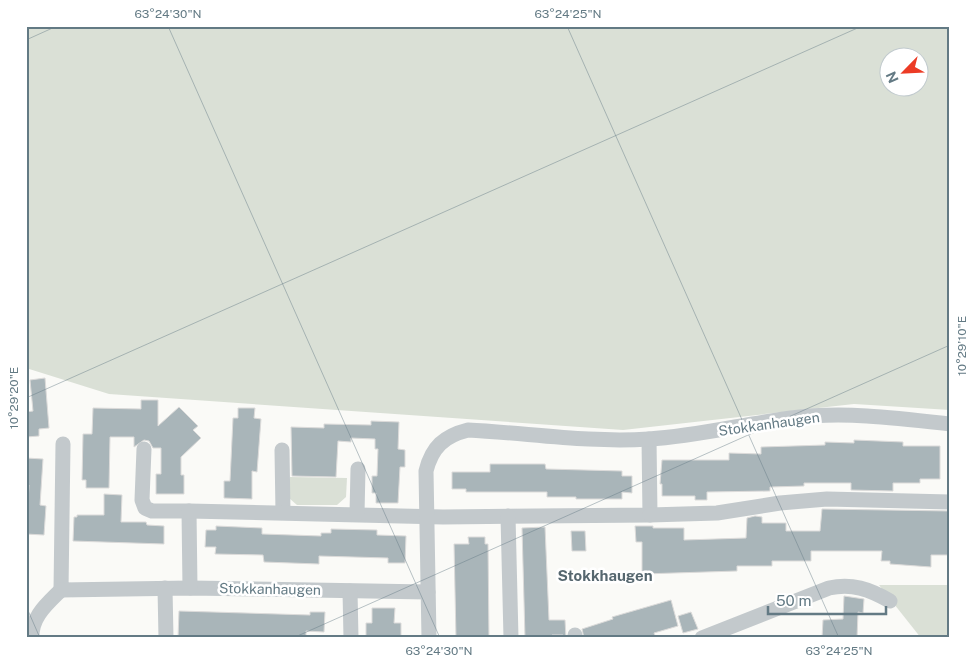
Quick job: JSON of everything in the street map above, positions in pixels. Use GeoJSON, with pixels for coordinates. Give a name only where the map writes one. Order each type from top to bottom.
{"type":"FeatureCollection","features":[{"type":"Feature","properties":{"kind":"street","name":"Stokkanhaugen"},"geometry":{"type":"LineString","coordinates":[[429,638],[426,483],[429,460],[439,443],[457,433],[468,430],[600,440],[649,439],[684,436],[810,416],[846,415],[950,424]]}},
{"type":"Feature","properties":{"kind":"street"},"geometry":{"type":"LineString","coordinates":[[649,439],[650,515]]}},
{"type":"Feature","properties":{"kind":"street"},"geometry":{"type":"LineString","coordinates":[[30,634],[45,606],[61,590],[63,444]]}},
{"type":"Feature","properties":{"kind":"street"},"geometry":{"type":"LineString","coordinates":[[144,449],[142,500],[145,508],[152,510],[426,517],[650,515],[717,514],[780,503],[827,499],[950,502]]}},
{"type":"Feature","properties":{"kind":"street"},"geometry":{"type":"LineString","coordinates":[[282,450],[282,512]]}},
{"type":"Feature","properties":{"kind":"street"},"geometry":{"type":"LineString","coordinates":[[357,514],[358,469]]}},
{"type":"Feature","properties":{"kind":"street"},"geometry":{"type":"LineString","coordinates":[[189,511],[190,588]]}},
{"type":"Feature","properties":{"kind":"street"},"geometry":{"type":"LineString","coordinates":[[508,516],[511,638]]}},
{"type":"Feature","properties":{"kind":"street"},"geometry":{"type":"LineString","coordinates":[[702,638],[803,597],[838,586],[863,588],[890,601]]}},
{"type":"Feature","properties":{"kind":"street"},"geometry":{"type":"LineString","coordinates":[[165,588],[166,638]]}},
{"type":"Feature","properties":{"kind":"street","name":"Stokkanhaugen"},"geometry":{"type":"LineString","coordinates":[[61,590],[190,588],[428,592]]}},
{"type":"Feature","properties":{"kind":"street"},"geometry":{"type":"LineString","coordinates":[[350,590],[351,638]]}},
{"type":"Feature","properties":{"kind":"shaded area"},"geometry":{"type":"Polygon","coordinates":[[[26,26],[950,26],[950,410],[854,404],[623,430],[109,394],[26,368],[26,26]]]}},
{"type":"Feature","properties":{"kind":"shaded area"},"geometry":{"type":"Polygon","coordinates":[[[290,477],[347,478],[346,497],[337,505],[297,505],[289,498],[290,477]]]}},
{"type":"Feature","properties":{"kind":"shaded area"},"geometry":{"type":"Polygon","coordinates":[[[879,585],[950,585],[950,638],[921,638],[879,585]]]}},
{"type":"Feature","properties":{"kind":"building"},"geometry":{"type":"Polygon","coordinates":[[[45,378],[49,428],[39,429],[39,436],[26,437],[26,412],[33,411],[30,380],[45,378]]]}},
{"type":"Feature","properties":{"kind":"building"},"geometry":{"type":"Polygon","coordinates":[[[141,400],[158,400],[158,426],[179,407],[198,426],[193,430],[201,438],[181,457],[181,475],[184,475],[184,494],[156,494],[156,474],[161,474],[161,448],[153,448],[149,441],[144,440],[134,447],[134,437],[110,437],[109,488],[86,488],[86,480],[82,480],[83,434],[92,434],[93,408],[141,409],[141,400]]]}},
{"type":"Feature","properties":{"kind":"building"},"geometry":{"type":"Polygon","coordinates":[[[238,408],[255,408],[254,418],[261,419],[257,472],[252,471],[252,499],[224,498],[224,481],[230,481],[233,418],[238,418],[238,408]]]}},
{"type":"Feature","properties":{"kind":"building"},"geometry":{"type":"Polygon","coordinates":[[[371,421],[399,422],[398,449],[405,450],[405,467],[400,467],[398,503],[376,503],[376,493],[372,493],[372,476],[377,476],[378,449],[375,449],[375,439],[351,438],[351,442],[338,441],[336,477],[292,476],[291,427],[324,428],[324,424],[371,425],[371,421]]]}},
{"type":"Feature","properties":{"kind":"building"},"geometry":{"type":"Polygon","coordinates":[[[854,440],[903,442],[903,446],[940,446],[940,479],[920,479],[920,483],[893,483],[893,491],[851,490],[851,483],[804,483],[804,486],[770,487],[770,491],[707,492],[707,500],[695,500],[695,496],[662,496],[662,484],[660,484],[662,460],[729,460],[729,453],[761,454],[761,447],[825,445],[825,442],[854,443],[854,440]]]}},
{"type":"Feature","properties":{"kind":"building"},"geometry":{"type":"Polygon","coordinates":[[[26,458],[43,459],[40,505],[46,506],[44,535],[26,534],[29,485],[26,485],[26,458]]]}},
{"type":"Feature","properties":{"kind":"building"},"geometry":{"type":"Polygon","coordinates":[[[490,464],[545,464],[546,469],[622,471],[622,476],[632,476],[632,493],[622,492],[622,499],[576,499],[576,497],[547,497],[547,492],[466,492],[466,489],[452,489],[452,472],[490,472],[490,464]]]}},
{"type":"Feature","properties":{"kind":"building"},"geometry":{"type":"Polygon","coordinates":[[[104,494],[122,495],[121,522],[146,522],[147,525],[164,526],[164,544],[73,541],[74,517],[77,517],[77,515],[104,515],[104,494]]]}},
{"type":"Feature","properties":{"kind":"building"},"geometry":{"type":"Polygon","coordinates":[[[822,509],[950,511],[950,555],[931,555],[931,567],[890,564],[890,561],[881,561],[882,551],[811,551],[811,561],[772,561],[772,566],[737,566],[737,571],[642,574],[642,542],[636,542],[635,526],[684,528],[684,540],[746,538],[747,518],[755,516],[762,517],[762,523],[786,523],[786,531],[820,531],[822,509]]]}},
{"type":"Feature","properties":{"kind":"building"},"geometry":{"type":"Polygon","coordinates":[[[216,526],[262,528],[262,534],[321,536],[321,533],[331,533],[331,529],[377,530],[377,535],[406,536],[405,563],[388,563],[388,558],[319,556],[319,564],[264,562],[263,555],[215,554],[216,547],[205,547],[206,530],[216,530],[216,526]]]}},
{"type":"Feature","properties":{"kind":"building"},"geometry":{"type":"Polygon","coordinates":[[[545,527],[549,620],[565,620],[566,638],[563,635],[552,635],[552,638],[525,638],[522,528],[545,527]]]}},
{"type":"Feature","properties":{"kind":"building"},"geometry":{"type":"Polygon","coordinates":[[[571,531],[585,531],[586,551],[572,551],[571,531]]]}},
{"type":"Feature","properties":{"kind":"building"},"geometry":{"type":"Polygon","coordinates":[[[468,537],[485,537],[485,544],[488,544],[489,638],[456,638],[454,544],[469,544],[468,537]]]}},
{"type":"Feature","properties":{"kind":"building"},"geometry":{"type":"Polygon","coordinates":[[[844,596],[864,599],[863,613],[858,612],[857,638],[822,638],[823,620],[843,619],[844,596]]]}},
{"type":"Feature","properties":{"kind":"building"},"geometry":{"type":"Polygon","coordinates":[[[671,600],[678,626],[654,633],[656,638],[626,638],[625,636],[584,638],[582,629],[613,619],[612,617],[671,600]]]}},
{"type":"Feature","properties":{"kind":"building"},"geometry":{"type":"Polygon","coordinates":[[[372,608],[395,608],[394,623],[401,623],[401,638],[366,638],[366,623],[372,623],[372,608]]]}},
{"type":"Feature","properties":{"kind":"building"},"geometry":{"type":"Polygon","coordinates":[[[179,611],[310,615],[310,612],[325,612],[324,632],[306,631],[306,638],[178,638],[179,611]]]}},
{"type":"Feature","properties":{"kind":"building"},"geometry":{"type":"Polygon","coordinates":[[[691,612],[698,629],[683,633],[678,616],[691,612]]]}},
{"type":"Feature","properties":{"kind":"district","name":"Stokkhaugen"},"geometry":{"type":"Point","coordinates":[605,576]}}]}
